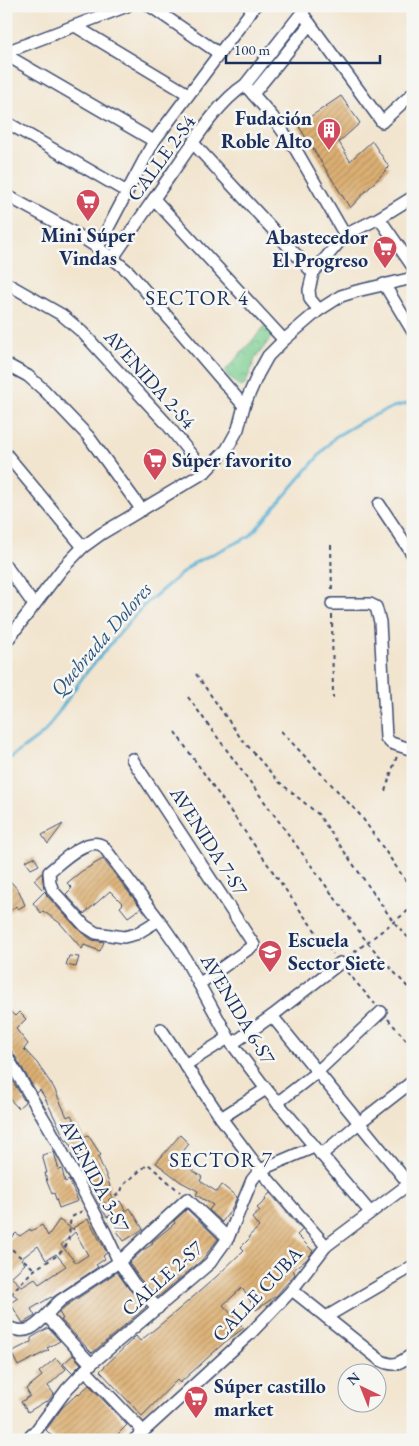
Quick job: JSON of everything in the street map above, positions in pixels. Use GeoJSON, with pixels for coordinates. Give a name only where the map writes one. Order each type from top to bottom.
{"type":"FeatureCollection","features":[{"type":"Feature","properties":{"kind":"street"},"geometry":{"type":"LineString","coordinates":[[6,54],[127,6]]}},
{"type":"Feature","properties":{"kind":"street"},"geometry":{"type":"LineString","coordinates":[[150,6],[220,54]]}},
{"type":"Feature","properties":{"kind":"street"},"geometry":{"type":"LineString","coordinates":[[98,247],[154,141],[256,6]]}},
{"type":"Feature","properties":{"kind":"street"},"geometry":{"type":"LineString","coordinates":[[304,10],[310,24],[382,122],[413,93]]}},
{"type":"Feature","properties":{"kind":"street"},"geometry":{"type":"LineString","coordinates":[[249,90],[304,10]]}},
{"type":"Feature","properties":{"kind":"street"},"geometry":{"type":"LineString","coordinates":[[249,90],[310,24]]}},
{"type":"Feature","properties":{"kind":"street"},"geometry":{"type":"LineString","coordinates":[[75,26],[188,94]]}},
{"type":"Feature","properties":{"kind":"street"},"geometry":{"type":"LineString","coordinates":[[6,54],[154,141]]}},
{"type":"Feature","properties":{"kind":"street"},"geometry":{"type":"LineString","coordinates":[[249,90],[296,150],[345,236]]}},
{"type":"Feature","properties":{"kind":"street","name":"CALLE 2-S4"},"geometry":{"type":"LineString","coordinates":[[113,258],[193,143],[236,92],[249,90]]}},
{"type":"Feature","properties":{"kind":"street"},"geometry":{"type":"LineString","coordinates":[[6,122],[127,192]]}},
{"type":"Feature","properties":{"kind":"street"},"geometry":{"type":"LineString","coordinates":[[193,143],[313,272]]}},
{"type":"Feature","properties":{"kind":"street"},"geometry":{"type":"LineString","coordinates":[[6,194],[98,247],[113,258],[130,274],[244,406]]}},
{"type":"Feature","properties":{"kind":"street"},"geometry":{"type":"LineString","coordinates":[[319,310],[310,299],[309,290],[313,272],[345,236],[413,197]]}},
{"type":"Feature","properties":{"kind":"street"},"geometry":{"type":"LineString","coordinates":[[154,199],[284,340]]}},
{"type":"Feature","properties":{"kind":"street"},"geometry":{"type":"LineString","coordinates":[[379,218],[413,266]]}},
{"type":"Feature","properties":{"kind":"street"},"geometry":{"type":"LineString","coordinates":[[6,642],[62,569],[83,547],[101,534],[205,472],[227,450],[238,430],[244,406],[258,374],[268,356],[284,340],[319,310],[341,296],[413,278]]}},
{"type":"Feature","properties":{"kind":"street","name":"AVENIDA 2-S4"},"geometry":{"type":"LineString","coordinates":[[6,282],[62,315],[82,332],[166,423],[205,472]]}},
{"type":"Feature","properties":{"kind":"street"},"geometry":{"type":"LineString","coordinates":[[384,284],[413,332]]}},
{"type":"Feature","properties":{"kind":"street"},"geometry":{"type":"LineString","coordinates":[[6,364],[28,376],[44,390],[88,436],[142,510]]}},
{"type":"Feature","properties":{"kind":"street"},"geometry":{"type":"LineString","coordinates":[[6,454],[83,547]]}},
{"type":"Feature","properties":{"kind":"street"},"geometry":{"type":"LineString","coordinates":[[379,504],[413,555]]}},
{"type":"Feature","properties":{"kind":"street"},"geometry":{"type":"LineString","coordinates":[[6,566],[34,605]]}},
{"type":"Feature","properties":{"kind":"street"},"geometry":{"type":"LineString","coordinates":[[332,604],[370,604],[376,608],[378,613],[386,738],[391,743],[413,750]]}},
{"type":"Feature","properties":{"kind":"street","name":"AVENIDA 7-S7"},"geometry":{"type":"LineString","coordinates":[[132,759],[254,945],[199,984]]}},
{"type":"Feature","properties":{"kind":"street","name":"AVENIDA 6-S7"},"geometry":{"type":"LineString","coordinates":[[159,920],[136,934],[124,937],[96,933],[85,926],[53,891],[49,872],[81,847],[91,843],[99,843],[110,854],[159,920],[182,953],[230,1041],[277,1103],[370,1212]]}},
{"type":"Feature","properties":{"kind":"street"},"geometry":{"type":"LineString","coordinates":[[185,1065],[272,1016],[340,963]]}},
{"type":"Feature","properties":{"kind":"street"},"geometry":{"type":"LineString","coordinates":[[277,1103],[316,1072],[381,1012]]}},
{"type":"Feature","properties":{"kind":"street"},"geometry":{"type":"LineString","coordinates":[[272,1016],[316,1072],[411,1182]]}},
{"type":"Feature","properties":{"kind":"street"},"geometry":{"type":"LineString","coordinates":[[161,1029],[221,1118],[260,1170],[326,1246]]}},
{"type":"Feature","properties":{"kind":"street","name":"AVENIDA 3-S7"},"geometry":{"type":"LineString","coordinates":[[6,1055],[50,1129],[119,1262],[134,1284],[158,1308]]}},
{"type":"Feature","properties":{"kind":"street"},"geometry":{"type":"LineString","coordinates":[[260,1170],[318,1151],[359,1123],[413,1081]]}},
{"type":"Feature","properties":{"kind":"street"},"geometry":{"type":"LineString","coordinates":[[221,1118],[266,1089]]}},
{"type":"Feature","properties":{"kind":"street","name":"CALLE 2-S7"},"geometry":{"type":"LineString","coordinates":[[26,1440],[35,1432],[67,1388],[88,1367],[210,1263],[228,1238],[252,1180],[260,1170]]}},
{"type":"Feature","properties":{"kind":"street","name":"CALLE CUBA"},"geometry":{"type":"LineString","coordinates":[[134,1440],[251,1333],[292,1290],[326,1246],[411,1182]]}},
{"type":"Feature","properties":{"kind":"street"},"geometry":{"type":"LineString","coordinates":[[6,1326],[20,1331],[40,1324],[60,1300],[119,1262],[187,1199],[228,1238]]}},
{"type":"Feature","properties":{"kind":"street"},"geometry":{"type":"LineString","coordinates":[[326,1318],[413,1266]]}},
{"type":"Feature","properties":{"kind":"street"},"geometry":{"type":"LineString","coordinates":[[292,1290],[380,1360],[389,1365],[397,1364],[413,1354]]}},
{"type":"Feature","properties":{"kind":"street"},"geometry":{"type":"LineString","coordinates":[[46,1316],[143,1431]]}},
{"type":"Feature","properties":{"kind":"path"},"geometry":{"type":"LineString","coordinates":[[331,545],[333,698]]}},
{"type":"Feature","properties":{"kind":"path"},"geometry":{"type":"LineString","coordinates":[[196,674],[240,737],[278,781],[318,814],[393,921],[413,942]]}},
{"type":"Feature","properties":{"kind":"path"},"geometry":{"type":"LineString","coordinates":[[188,697],[367,942],[413,993]]}},
{"type":"Feature","properties":{"kind":"path"},"geometry":{"type":"LineString","coordinates":[[282,731],[360,816],[413,891]]}},
{"type":"Feature","properties":{"kind":"path"},"geometry":{"type":"LineString","coordinates":[[175,732],[304,916],[340,963],[413,907]]}},
{"type":"Feature","properties":{"kind":"path"},"geometry":{"type":"LineString","coordinates":[[385,791],[400,746]]}},
{"type":"Feature","properties":{"kind":"path"},"geometry":{"type":"LineString","coordinates":[[6,1301],[15,1288],[34,1270],[59,1254],[66,1244],[72,1217],[80,1211],[94,1211],[121,1192],[123,1184],[148,1164],[187,1199]]}},
{"type":"Feature","properties":{"kind":"path"},"geometry":{"type":"LineString","coordinates":[[6,1244],[34,1270]]}},
{"type":"Feature","properties":{"kind":"green space"},"geometry":{"type":"Polygon","coordinates":[[[266,325],[275,332],[255,359],[245,385],[240,387],[225,371],[266,325]]]}},
{"type":"Feature","properties":{"kind":"building","name":"Fudación Roble Alto"},"geometry":{"type":"Polygon","coordinates":[[[341,96],[360,123],[339,142],[350,161],[372,141],[389,167],[350,208],[298,125],[341,96]]]}},
{"type":"Feature","properties":{"kind":"building"},"geometry":{"type":"Polygon","coordinates":[[[63,824],[48,844],[42,835],[63,824]]]}},
{"type":"Feature","properties":{"kind":"building"},"geometry":{"type":"Polygon","coordinates":[[[34,857],[39,865],[31,869],[25,861],[34,857]]]}},
{"type":"Feature","properties":{"kind":"building"},"geometry":{"type":"Polygon","coordinates":[[[103,859],[141,908],[128,917],[120,907],[123,904],[110,891],[84,914],[66,894],[72,888],[67,883],[82,871],[103,859]]]}},
{"type":"Feature","properties":{"kind":"building"},"geometry":{"type":"Polygon","coordinates":[[[42,873],[44,888],[42,889],[34,880],[42,873]]]}},
{"type":"Feature","properties":{"kind":"building"},"geometry":{"type":"Polygon","coordinates":[[[11,882],[19,891],[25,905],[18,909],[16,906],[6,915],[6,887],[11,882]]]}},
{"type":"Feature","properties":{"kind":"building"},"geometry":{"type":"Polygon","coordinates":[[[45,891],[47,896],[80,931],[92,940],[104,942],[100,951],[84,945],[82,949],[60,923],[43,911],[41,913],[33,903],[45,891]]]}},
{"type":"Feature","properties":{"kind":"building"},"geometry":{"type":"Polygon","coordinates":[[[69,956],[79,957],[76,967],[66,965],[69,956]]]}},
{"type":"Feature","properties":{"kind":"building"},"geometry":{"type":"Polygon","coordinates":[[[6,1008],[15,1016],[19,1012],[26,1019],[16,1029],[28,1044],[24,1049],[37,1063],[54,1088],[67,1117],[71,1115],[84,1137],[88,1135],[101,1155],[98,1157],[115,1204],[120,1201],[126,1211],[130,1208],[143,1229],[124,1241],[117,1231],[123,1227],[113,1214],[107,1217],[98,1202],[83,1166],[68,1140],[66,1141],[45,1098],[40,1090],[37,1093],[12,1051],[6,1048],[6,1008]]]}},
{"type":"Feature","properties":{"kind":"building"},"geometry":{"type":"Polygon","coordinates":[[[6,1070],[25,1102],[18,1108],[6,1095],[6,1070]]]}},
{"type":"Feature","properties":{"kind":"building"},"geometry":{"type":"Polygon","coordinates":[[[180,1135],[189,1144],[177,1159],[202,1177],[200,1181],[217,1192],[222,1185],[237,1197],[231,1210],[222,1222],[209,1210],[213,1205],[196,1195],[198,1191],[181,1182],[156,1163],[180,1135]]]}},
{"type":"Feature","properties":{"kind":"building"},"geometry":{"type":"Polygon","coordinates":[[[54,1152],[59,1170],[62,1169],[65,1182],[69,1180],[78,1201],[59,1208],[54,1193],[52,1194],[47,1182],[45,1173],[47,1173],[42,1155],[54,1152]]]}},
{"type":"Feature","properties":{"kind":"building"},"geometry":{"type":"Polygon","coordinates":[[[270,1193],[302,1230],[297,1235],[313,1251],[306,1260],[293,1270],[295,1274],[276,1296],[256,1310],[242,1288],[223,1305],[244,1328],[225,1342],[180,1383],[177,1380],[142,1416],[100,1371],[136,1336],[140,1341],[216,1277],[244,1250],[241,1247],[259,1227],[252,1218],[260,1211],[257,1208],[266,1200],[265,1198],[270,1193]]]}},
{"type":"Feature","properties":{"kind":"building"},"geometry":{"type":"Polygon","coordinates":[[[187,1209],[218,1239],[202,1260],[158,1297],[140,1279],[129,1263],[143,1250],[153,1244],[152,1242],[175,1223],[174,1221],[187,1209]]]}},
{"type":"Feature","properties":{"kind":"building"},"geometry":{"type":"Polygon","coordinates":[[[88,1219],[107,1253],[103,1256],[105,1259],[96,1265],[98,1267],[52,1298],[31,1309],[35,1316],[23,1323],[10,1303],[18,1298],[6,1289],[6,1243],[16,1233],[20,1236],[30,1229],[31,1231],[42,1225],[48,1236],[59,1220],[74,1230],[73,1228],[88,1219]],[[75,1232],[61,1245],[76,1263],[88,1255],[75,1232]],[[38,1246],[21,1259],[25,1264],[11,1277],[22,1287],[35,1279],[39,1284],[66,1266],[56,1254],[46,1260],[38,1246]]]}},
{"type":"Feature","properties":{"kind":"building"},"geometry":{"type":"Polygon","coordinates":[[[117,1272],[129,1289],[146,1307],[92,1353],[61,1320],[63,1319],[59,1312],[117,1272]]]}},
{"type":"Feature","properties":{"kind":"building"},"geometry":{"type":"Polygon","coordinates":[[[48,1328],[60,1341],[47,1348],[49,1350],[18,1366],[11,1352],[31,1342],[31,1338],[48,1328]]]}},
{"type":"Feature","properties":{"kind":"building"},"geometry":{"type":"Polygon","coordinates":[[[73,1355],[81,1364],[72,1373],[63,1364],[73,1355]]]}},
{"type":"Feature","properties":{"kind":"building"},"geometry":{"type":"Polygon","coordinates":[[[56,1358],[66,1369],[48,1386],[54,1394],[47,1402],[28,1412],[21,1402],[30,1396],[26,1389],[42,1376],[39,1372],[56,1358]]]}},
{"type":"Feature","properties":{"kind":"building"},"geometry":{"type":"Polygon","coordinates":[[[89,1385],[127,1425],[112,1440],[56,1440],[46,1430],[62,1408],[89,1385]]]}},
{"type":"Feature","properties":{"kind":"waterway","name":"Quebrada Dolores"},"geometry":{"type":"LineString","coordinates":[[6,761],[44,733],[85,674],[143,606],[194,563],[250,536],[335,437],[364,420],[393,407],[410,403]]}},
{"type":"Feature","properties":{"kind":"place","name":"Fudación Roble Alto"},"geometry":{"type":"Point","coordinates":[329,151]}},
{"type":"Feature","properties":{"kind":"place","name":"Mini Súper Vindas"},"geometry":{"type":"Point","coordinates":[88,222]}},
{"type":"Feature","properties":{"kind":"place","name":"Abastecedor El Progreso"},"geometry":{"type":"Point","coordinates":[385,269]}},
{"type":"Feature","properties":{"kind":"place","name":"Súper favorito"},"geometry":{"type":"Point","coordinates":[155,481]}},
{"type":"Feature","properties":{"kind":"place","name":"Escuela Sector Siete"},"geometry":{"type":"Point","coordinates":[270,973]}},
{"type":"Feature","properties":{"kind":"place","name":"Súper castillo market"},"geometry":{"type":"Point","coordinates":[196,1419]}},
{"type":"Feature","properties":{"kind":"district","name":"SECTOR 4"},"geometry":{"type":"Point","coordinates":[197,298]}},
{"type":"Feature","properties":{"kind":"district","name":"SECTOR 7"},"geometry":{"type":"Point","coordinates":[221,1160]}}]}
